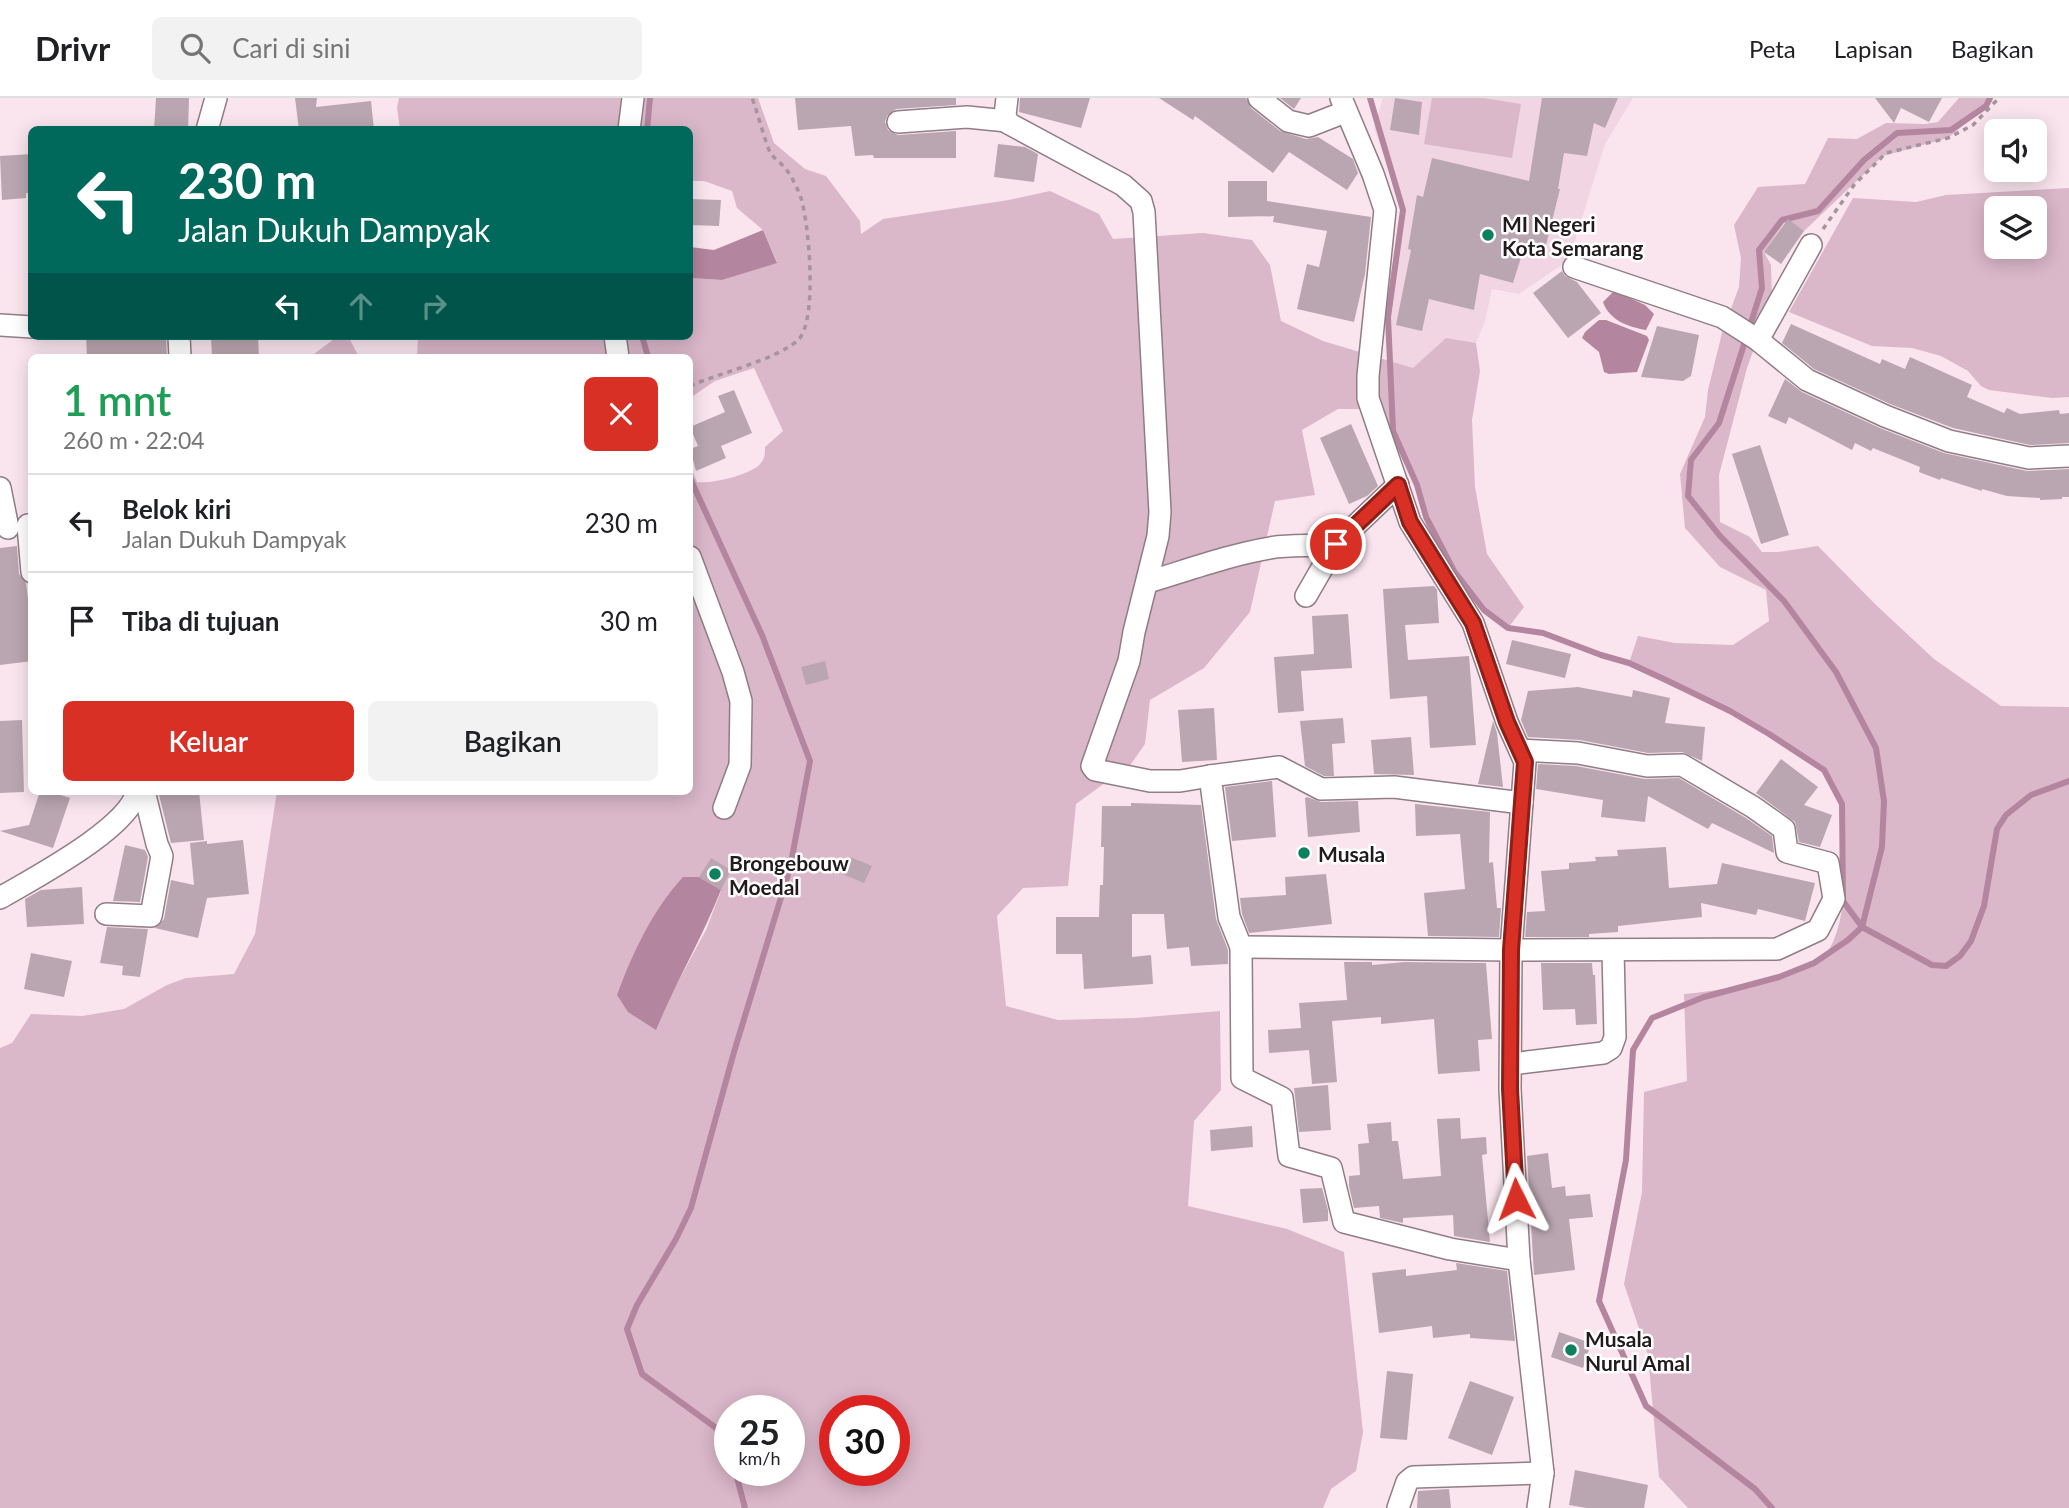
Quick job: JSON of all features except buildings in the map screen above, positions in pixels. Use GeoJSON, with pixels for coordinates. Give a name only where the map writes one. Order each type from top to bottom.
{"type":"FeatureCollection","features":[{"type":"Feature","properties":{"kind":"street"},"geometry":{"type":"LineString","coordinates":[[208,126],[216,98]]}},
{"type":"Feature","properties":{"kind":"street"},"geometry":{"type":"LineString","coordinates":[[630,126],[633,98]]}},
{"type":"Feature","properties":{"kind":"street"},"geometry":{"type":"LineString","coordinates":[[1007,98],[1007,121]]}},
{"type":"Feature","properties":{"kind":"street"},"geometry":{"type":"LineString","coordinates":[[1259,98],[1288,121],[1309,126],[1343,105],[1373,174],[1385,210],[1368,398],[1410,522],[1473,623],[1525,762],[1511,950],[1511,1064],[1519,1260],[1543,1474],[1538,1508]]}},
{"type":"Feature","properties":{"kind":"street"},"geometry":{"type":"LineString","coordinates":[[898,122],[967,117],[1007,121],[1124,185],[1141,201],[1144,212],[1160,512],[1148,582],[1127,669],[1092,766],[1096,770],[1150,781],[1180,781],[1279,767],[1321,789],[1394,787],[1522,803]]}},
{"type":"Feature","properties":{"kind":"street"},"geometry":{"type":"LineString","coordinates":[[1758,340],[1811,245]]}},
{"type":"Feature","properties":{"kind":"street"},"geometry":{"type":"LineString","coordinates":[[1574,267],[1722,317],[1758,340],[1807,380],[1885,416],[1949,441],[2029,458],[2069,456]]}},
{"type":"Feature","properties":{"kind":"street"},"geometry":{"type":"LineString","coordinates":[[0,325],[28,327]]}},
{"type":"Feature","properties":{"kind":"street"},"geometry":{"type":"LineString","coordinates":[[1306,596],[1336,544],[1398,485]]}},
{"type":"Feature","properties":{"kind":"street"},"geometry":{"type":"LineString","coordinates":[[0,488],[28,560]]}},
{"type":"Feature","properties":{"kind":"street"},"geometry":{"type":"LineString","coordinates":[[1148,582],[1255,551],[1292,545],[1336,544]]}},
{"type":"Feature","properties":{"kind":"street"},"geometry":{"type":"LineString","coordinates":[[693,565],[733,672],[740,701],[740,765],[724,808]]}},
{"type":"Feature","properties":{"kind":"street"},"geometry":{"type":"LineString","coordinates":[[1241,947],[1777,950],[1818,930],[1834,899],[1828,863],[1787,852],[1784,829],[1753,807],[1682,765],[1647,766],[1578,753],[1520,750]]}},
{"type":"Feature","properties":{"kind":"street"},"geometry":{"type":"LineString","coordinates":[[1210,776],[1229,917],[1241,947],[1242,1078],[1282,1098],[1289,1156],[1331,1168],[1344,1222],[1450,1249],[1519,1260]]}},
{"type":"Feature","properties":{"kind":"street"},"geometry":{"type":"LineString","coordinates":[[0,898],[89,845],[133,803],[136,795]]}},
{"type":"Feature","properties":{"kind":"street"},"geometry":{"type":"LineString","coordinates":[[106,914],[151,915],[162,856],[145,795]]}},
{"type":"Feature","properties":{"kind":"street"},"geometry":{"type":"LineString","coordinates":[[1511,1064],[1603,1053],[1611,1048],[1615,1037],[1613,950]]}},
{"type":"Feature","properties":{"kind":"street"},"geometry":{"type":"LineString","coordinates":[[1398,1508],[1407,1482],[1413,1477],[1543,1474]]}},
{"type":"Feature","properties":{"kind":"path"},"geometry":{"type":"LineString","coordinates":[[693,385],[788,347],[800,338],[806,328],[810,310],[807,223],[800,197],[788,171],[770,152],[752,98]]}},
{"type":"Feature","properties":{"kind":"path"},"geometry":{"type":"LineString","coordinates":[[1811,245],[1854,185],[1886,153],[1948,138],[1973,125],[1999,98]]}},
{"type":"Feature","properties":{"kind":"shaded area"},"geometry":{"type":"Polygon","coordinates":[[[399,98],[758,98],[774,143],[805,169],[826,176],[860,221],[861,234],[883,219],[1050,191],[1099,214],[1113,239],[1203,233],[1252,240],[1270,265],[1281,321],[1323,341],[1413,368],[1446,338],[1476,343],[1480,371],[1472,420],[1475,487],[1487,554],[1524,607],[1508,628],[1484,610],[1455,571],[1428,571],[1426,517],[1417,485],[1393,431],[1359,409],[1338,409],[1302,430],[1315,495],[1275,501],[1250,612],[1204,668],[1150,700],[1145,744],[1131,764],[1076,804],[1068,886],[1023,888],[997,916],[1006,1006],[1058,1020],[1135,1018],[1220,1011],[1221,1090],[1194,1121],[1188,1206],[1287,1229],[1344,1252],[1363,1432],[1356,1471],[1331,1489],[1323,1508],[0,1508],[0,1048],[12,1043],[31,1014],[82,1016],[124,1009],[167,985],[186,978],[234,974],[255,934],[276,795],[693,795],[693,473],[697,482],[703,482],[721,480],[749,471],[761,463],[765,447],[783,431],[754,368],[715,381],[693,396],[693,354],[417,354],[418,340],[693,340],[693,278],[722,280],[777,262],[763,230],[737,208],[732,191],[704,181],[693,181],[693,126],[400,126],[397,108],[399,98]],[[699,877],[671,995],[706,930],[721,891],[699,877]]]}},
{"type":"Feature","properties":{"kind":"shaded area","name":"MI Negeri Kota Semarang"},"geometry":{"type":"Polygon","coordinates":[[[1383,98],[1633,98],[1605,144],[1569,260],[1519,294],[1492,289],[1485,321],[1476,343],[1446,338],[1413,369],[1390,361],[1388,317],[1403,210],[1374,128],[1383,98]]]}},
{"type":"Feature","properties":{"kind":"shaded area"},"geometry":{"type":"Polygon","coordinates":[[[1432,98],[1483,98],[1521,104],[1512,158],[1424,144],[1432,98]]]}},
{"type":"Feature","properties":{"kind":"shaded area"},"geometry":{"type":"Polygon","coordinates":[[[1959,98],[1989,98],[1993,101],[1948,138],[1883,156],[1804,231],[1787,219],[1764,252],[1771,265],[1772,299],[1747,368],[1719,475],[1720,522],[1750,537],[1762,552],[1818,546],[1934,659],[2001,706],[2069,707],[2069,1508],[1688,1508],[1659,1477],[1648,1355],[1624,1284],[1642,1192],[1644,1092],[1687,1081],[1684,994],[1739,986],[1784,975],[1819,960],[1829,950],[1838,927],[1843,902],[1843,830],[1839,799],[1831,780],[1818,765],[1733,714],[1629,663],[1638,636],[1675,643],[1733,645],[1769,621],[1766,590],[1720,567],[1685,528],[1680,474],[1705,417],[1708,390],[1722,333],[1739,287],[1741,258],[1734,225],[1758,187],[1805,184],[1828,138],[1857,139],[1886,123],[1938,122],[1959,98]]]}},
{"type":"Feature","properties":{"kind":"shaded area"},"geometry":{"type":"Polygon","coordinates":[[[2069,188],[2069,397],[2052,398],[1989,390],[1981,386],[1968,371],[1941,356],[1912,348],[1872,346],[1789,312],[1853,198],[1916,202],[1946,195],[2069,188]]]}},
{"type":"Feature","properties":{"kind":"shaded area"},"geometry":{"type":"Polygon","coordinates":[[[763,230],[777,263],[722,280],[693,278],[693,247],[714,250],[763,230]]]}},
{"type":"Feature","properties":{"kind":"shaded area"},"geometry":{"type":"Polygon","coordinates":[[[1614,291],[1645,305],[1654,314],[1646,330],[1626,325],[1610,314],[1603,302],[1614,291]]]}},
{"type":"Feature","properties":{"kind":"shaded area"},"geometry":{"type":"Polygon","coordinates":[[[1599,320],[1606,320],[1647,336],[1649,340],[1637,372],[1604,372],[1599,352],[1582,338],[1599,320]]]}},
{"type":"Feature","properties":{"kind":"shaded area"},"geometry":{"type":"Polygon","coordinates":[[[333,340],[350,340],[357,354],[314,354],[333,340]]]}},
{"type":"Feature","properties":{"kind":"shaded area"},"geometry":{"type":"Polygon","coordinates":[[[683,877],[699,877],[721,890],[656,1030],[628,1012],[617,995],[644,933],[683,877]]]}},
{"type":"Feature","properties":{"kind":"waterway"},"geometry":{"type":"LineString","coordinates":[[647,126],[650,98]]}},
{"type":"Feature","properties":{"kind":"waterway"},"geometry":{"type":"LineString","coordinates":[[1370,98],[1403,210],[1388,317],[1393,431],[1417,485],[1426,517],[1454,571],[1484,610],[1508,628],[1543,633],[1629,663],[1668,681],[1730,711],[1824,770],[1842,804],[1843,901],[1862,927],[1932,965],[1946,966],[1960,956],[1971,941],[1984,906],[1997,829],[2006,815],[2031,795],[2069,781]]}},
{"type":"Feature","properties":{"kind":"waterway"},"geometry":{"type":"LineString","coordinates":[[1772,1508],[1755,1489],[1646,1406],[1599,1301],[1626,1160],[1633,1050],[1652,1018],[1704,997],[1779,977],[1814,963],[1862,927],[1882,847],[1884,801],[1876,748],[1836,672],[1784,601],[1720,536],[1688,496],[1691,460],[1719,423],[1762,288],[1759,250],[1782,220],[1818,211],[1864,160],[1897,133],[1951,130],[1986,106],[1990,98]]}},
{"type":"Feature","properties":{"kind":"waterway"},"geometry":{"type":"LineString","coordinates":[[643,340],[647,354]]}},
{"type":"Feature","properties":{"kind":"waterway"},"geometry":{"type":"LineString","coordinates":[[693,485],[762,635],[810,761],[790,868],[734,1052],[691,1208],[637,1305],[627,1329],[642,1374],[714,1426]]}},
{"type":"Feature","properties":{"kind":"waterway"},"geometry":{"type":"LineString","coordinates":[[739,1486],[745,1508]]}},
{"type":"Feature","properties":{"kind":"place","name":"MI Negeri Kota Semarang"},"geometry":{"type":"Point","coordinates":[1488,235]}},
{"type":"Feature","properties":{"kind":"place","name":"Musala"},"geometry":{"type":"Point","coordinates":[1304,853]}},
{"type":"Feature","properties":{"kind":"place","name":"Brongebouw Moedal"},"geometry":{"type":"Point","coordinates":[715,874]}},
{"type":"Feature","properties":{"kind":"place","name":"Musala Nurul Amal"},"geometry":{"type":"Point","coordinates":[1571,1350]}},
{"type":"Feature","properties":{"kind":"route"},"geometry":{"type":"LineString","coordinates":[[1336,544],[1398,485],[1410,522],[1473,623],[1507,722],[1525,762],[1511,950],[1510,1089],[1516,1199]]}}]}
